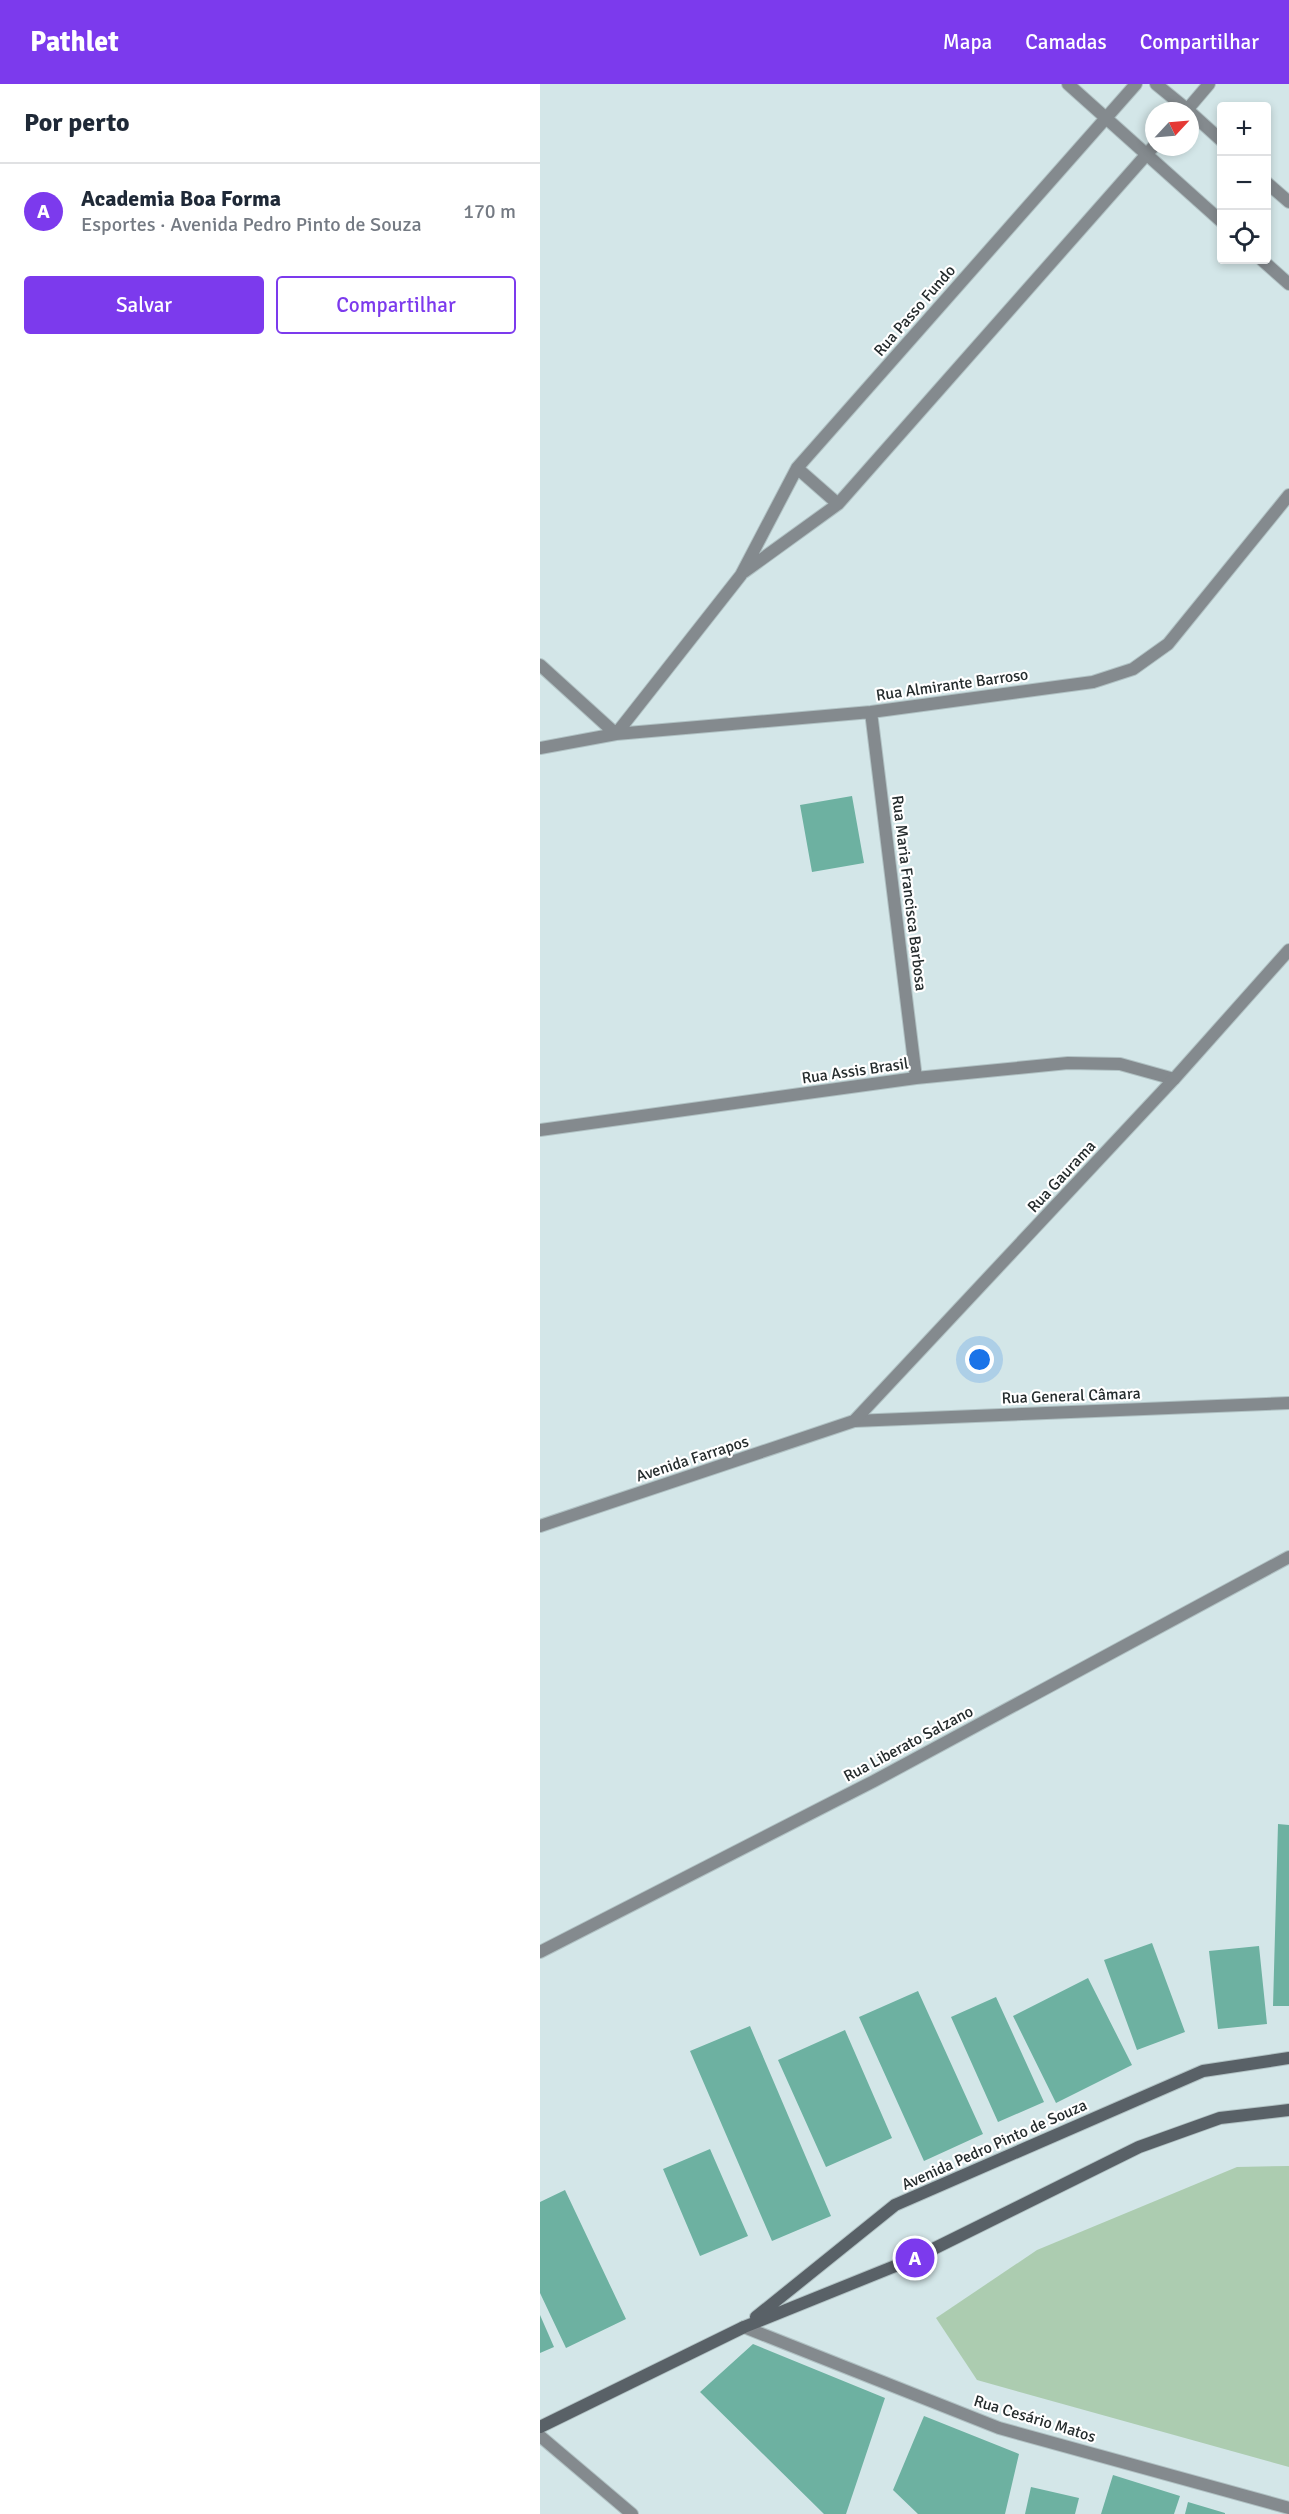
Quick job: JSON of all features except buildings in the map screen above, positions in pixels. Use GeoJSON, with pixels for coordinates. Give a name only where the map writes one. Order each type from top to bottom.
{"type":"FeatureCollection","features":[{"type":"Feature","properties":{"kind":"main road","name":"Avenida Pedro Pinto de Souza"},"geometry":{"type":"LineString","coordinates":[[744,2327],[895,2205],[1203,2071],[1289,2058]]}},
{"type":"Feature","properties":{"kind":"main road","name":"Avenida Pedro Pinto de Souza"},"geometry":{"type":"LineString","coordinates":[[540,2427],[744,2327],[915,2258],[1139,2147],[1220,2118],[1289,2110]]}},
{"type":"Feature","properties":{"kind":"street"},"geometry":{"type":"LineString","coordinates":[[1068,84],[1107,118],[1145,146]]}},
{"type":"Feature","properties":{"kind":"street","name":"Rua Passo Fundo"},"geometry":{"type":"LineString","coordinates":[[616,734],[741,575],[797,468],[1136,84]]}},
{"type":"Feature","properties":{"kind":"street"},"geometry":{"type":"LineString","coordinates":[[1156,84],[1177,102]]}},
{"type":"Feature","properties":{"kind":"street"},"geometry":{"type":"LineString","coordinates":[[1195,102],[1209,84]]}},
{"type":"Feature","properties":{"kind":"street"},"geometry":{"type":"LineString","coordinates":[[1199,121],[1217,137]]}},
{"type":"Feature","properties":{"kind":"street","name":"Rua Passo Fundo"},"geometry":{"type":"LineString","coordinates":[[741,575],[838,504],[1145,156]]}},
{"type":"Feature","properties":{"kind":"street"},"geometry":{"type":"LineString","coordinates":[[1156,156],[1217,218]]}},
{"type":"Feature","properties":{"kind":"street"},"geometry":{"type":"LineString","coordinates":[[1271,186],[1289,202]]}},
{"type":"Feature","properties":{"kind":"street"},"geometry":{"type":"LineString","coordinates":[[1266,264],[1289,284]]}},
{"type":"Feature","properties":{"kind":"street"},"geometry":{"type":"LineString","coordinates":[[797,468],[838,504]]}},
{"type":"Feature","properties":{"kind":"street","name":"Rua Almirante Barroso"},"geometry":{"type":"LineString","coordinates":[[540,748],[616,734],[871,712],[1093,682],[1133,669],[1168,644],[1289,495]]}},
{"type":"Feature","properties":{"kind":"street"},"geometry":{"type":"LineString","coordinates":[[540,665],[616,734]]}},
{"type":"Feature","properties":{"kind":"street","name":"Rua Maria Francisca Barbosa"},"geometry":{"type":"LineString","coordinates":[[871,712],[916,1078]]}},
{"type":"Feature","properties":{"kind":"street","name":"Rua Gaurama"},"geometry":{"type":"LineString","coordinates":[[854,1421],[1174,1079],[1289,950]]}},
{"type":"Feature","properties":{"kind":"street","name":"Rua Assis Brasil"},"geometry":{"type":"LineString","coordinates":[[540,1130],[916,1078],[1068,1063],[1120,1064],[1174,1079]]}},
{"type":"Feature","properties":{"kind":"street","name":"Rua General Câmara"},"geometry":{"type":"LineString","coordinates":[[854,1421],[1289,1402]]}},
{"type":"Feature","properties":{"kind":"street","name":"Avenida Farrapos"},"geometry":{"type":"LineString","coordinates":[[540,1526],[854,1421]]}},
{"type":"Feature","properties":{"kind":"street","name":"Rua Liberato Salzano"},"geometry":{"type":"LineString","coordinates":[[540,1952],[873,1781],[1289,1557]]}},
{"type":"Feature","properties":{"kind":"street","name":"Rua Cesário Matos"},"geometry":{"type":"LineString","coordinates":[[744,2327],[999,2428],[1289,2508]]}},
{"type":"Feature","properties":{"kind":"street"},"geometry":{"type":"LineString","coordinates":[[540,2436],[632,2514]]}},
{"type":"Feature","properties":{"kind":"green space"},"geometry":{"type":"Polygon","coordinates":[[[1289,2166],[1289,2467],[977,2380],[936,2318],[1037,2250],[1237,2167],[1289,2166]]]}},
{"type":"Feature","properties":{"kind":"place","name":"Academia Boa Forma"},"geometry":{"type":"Point","coordinates":[915,2258]}}]}
